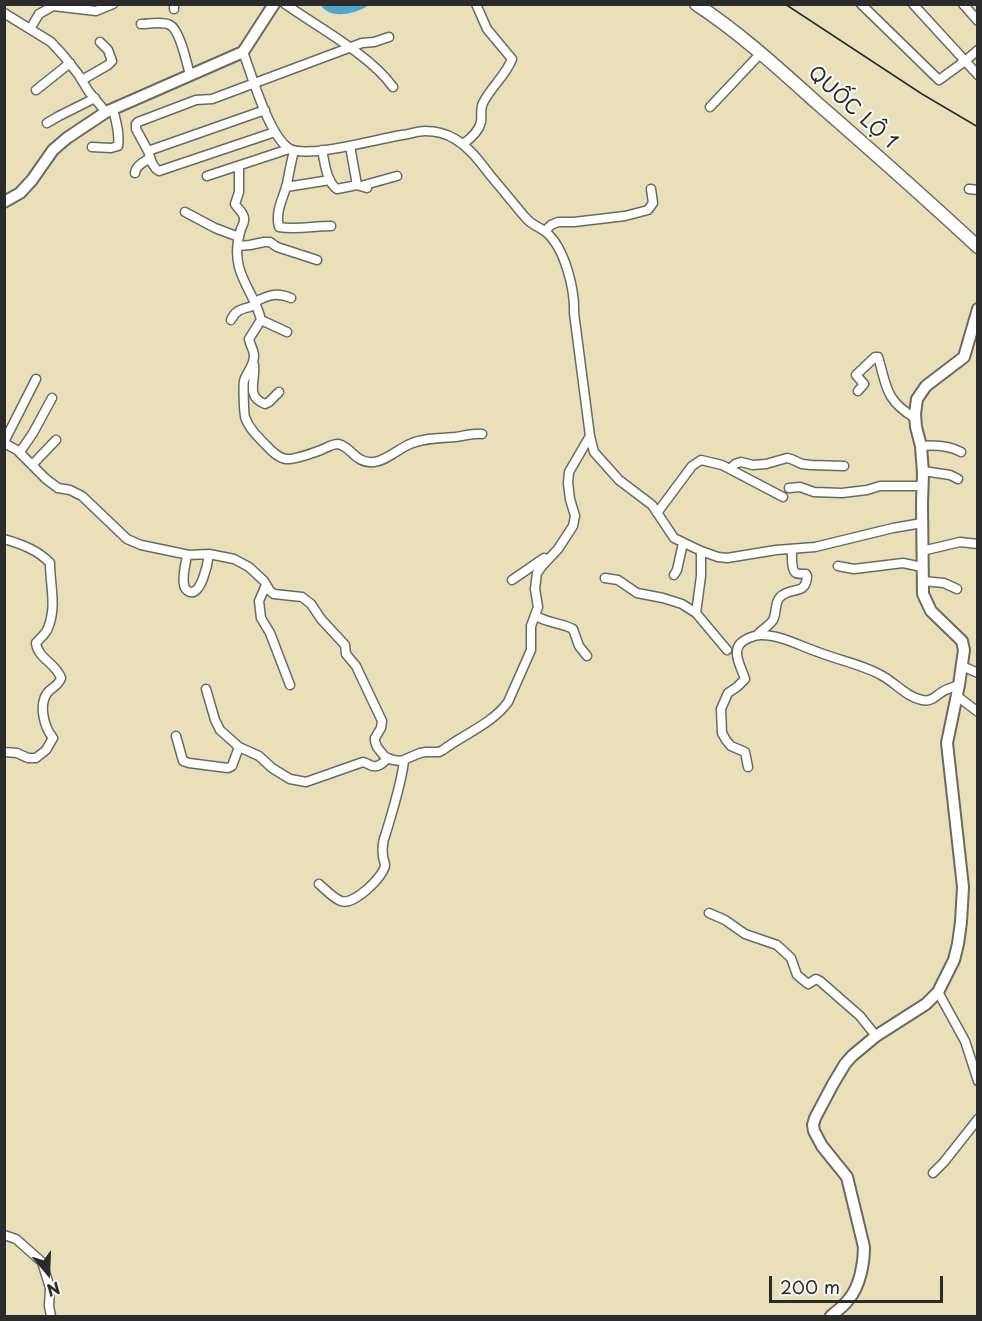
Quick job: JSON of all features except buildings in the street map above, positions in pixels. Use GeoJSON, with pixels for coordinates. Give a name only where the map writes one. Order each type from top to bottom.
{"type":"FeatureCollection","features":[{"type":"Feature","properties":{"kind":"highway","name":"QUỐC LỘ 1"},"geometry":{"type":"LineString","coordinates":[[696,4],[761,53],[978,247]]}},
{"type":"Feature","properties":{"kind":"main road"},"geometry":{"type":"LineString","coordinates":[[4,202],[20,193],[53,150],[110,110],[243,52],[274,4]]}},
{"type":"Feature","properties":{"kind":"main road"},"geometry":{"type":"LineString","coordinates":[[831,1317],[851,1298],[856,1289],[864,1247],[847,1177],[822,1146],[814,1131],[814,1121],[833,1083],[855,1052],[926,1004],[938,992],[954,960],[962,922],[963,887],[947,743],[960,684],[964,650],[963,644],[931,611],[924,598],[921,446],[915,418],[917,399],[926,386],[964,357],[978,309]]}},
{"type":"Feature","properties":{"kind":"street"},"geometry":{"type":"LineString","coordinates":[[30,29],[39,14],[53,6],[96,11],[114,4]]}},
{"type":"Feature","properties":{"kind":"street"},"geometry":{"type":"LineString","coordinates":[[285,4],[350,48],[382,73],[393,87]]}},
{"type":"Feature","properties":{"kind":"street"},"geometry":{"type":"LineString","coordinates":[[463,144],[477,130],[481,122],[482,105],[499,78],[507,70],[512,59],[487,29],[476,4]]}},
{"type":"Feature","properties":{"kind":"street"},"geometry":{"type":"LineString","coordinates":[[861,4],[939,80],[978,50]]}},
{"type":"Feature","properties":{"kind":"street"},"geometry":{"type":"LineString","coordinates":[[913,4],[978,75]]}},
{"type":"Feature","properties":{"kind":"street"},"geometry":{"type":"LineString","coordinates":[[963,4],[978,21]]}},
{"type":"Feature","properties":{"kind":"street"},"geometry":{"type":"LineString","coordinates":[[4,13],[51,42],[70,63],[95,98],[110,110],[117,125],[118,146],[93,147]]}},
{"type":"Feature","properties":{"kind":"street"},"geometry":{"type":"LineString","coordinates":[[141,24],[160,23],[171,25],[177,30],[190,75]]}},
{"type":"Feature","properties":{"kind":"street"},"geometry":{"type":"LineString","coordinates":[[275,132],[159,171],[136,129],[136,124],[196,100],[212,99],[362,43],[389,38]]}},
{"type":"Feature","properties":{"kind":"street"},"geometry":{"type":"LineString","coordinates":[[82,80],[108,65],[112,60],[108,50],[99,42]]}},
{"type":"Feature","properties":{"kind":"street"},"geometry":{"type":"LineString","coordinates":[[243,52],[275,132],[280,140],[292,150]]}},
{"type":"Feature","properties":{"kind":"street"},"geometry":{"type":"LineString","coordinates":[[710,107],[761,53]]}},
{"type":"Feature","properties":{"kind":"street"},"geometry":{"type":"LineString","coordinates":[[36,90],[70,63]]}},
{"type":"Feature","properties":{"kind":"street"},"geometry":{"type":"LineString","coordinates":[[47,123],[95,98]]}},
{"type":"Feature","properties":{"kind":"street"},"geometry":{"type":"LineString","coordinates":[[135,173],[135,169],[149,154],[265,110]]}},
{"type":"Feature","properties":{"kind":"street"},"geometry":{"type":"LineString","coordinates":[[207,176],[292,150],[304,152],[322,150],[425,131],[449,136],[463,144],[526,219],[545,231],[555,243],[567,269],[575,305],[574,314],[594,452],[619,480],[652,505],[674,538],[701,551],[727,558],[776,550],[815,548],[922,523]]}},
{"type":"Feature","properties":{"kind":"street"},"geometry":{"type":"LineString","coordinates":[[350,146],[362,186]]}},
{"type":"Feature","properties":{"kind":"street"},"geometry":{"type":"LineString","coordinates":[[292,150],[286,187],[278,209],[279,226],[289,229],[332,226]]}},
{"type":"Feature","properties":{"kind":"street"},"geometry":{"type":"LineString","coordinates":[[322,150],[334,188],[362,186],[397,176]]}},
{"type":"Feature","properties":{"kind":"street"},"geometry":{"type":"LineString","coordinates":[[239,166],[239,192],[235,204],[243,214],[244,220],[238,241],[239,266],[260,311],[261,320],[249,339],[254,355],[252,389],[255,397],[266,404],[279,392]]}},
{"type":"Feature","properties":{"kind":"street"},"geometry":{"type":"LineString","coordinates":[[286,187],[330,180]]}},
{"type":"Feature","properties":{"kind":"street"},"geometry":{"type":"LineString","coordinates":[[545,231],[558,222],[625,216],[648,210],[653,203],[651,189]]}},
{"type":"Feature","properties":{"kind":"street"},"geometry":{"type":"LineString","coordinates":[[185,212],[238,241],[250,245],[270,242],[277,247],[317,260]]}},
{"type":"Feature","properties":{"kind":"street"},"geometry":{"type":"LineString","coordinates":[[231,320],[235,312],[256,304],[270,294],[291,298]]}},
{"type":"Feature","properties":{"kind":"street"},"geometry":{"type":"LineString","coordinates":[[261,320],[287,332]]}},
{"type":"Feature","properties":{"kind":"street"},"geometry":{"type":"LineString","coordinates":[[858,391],[864,384],[856,375],[875,357],[878,357],[889,394],[904,411],[915,418]]}},
{"type":"Feature","properties":{"kind":"street"},"geometry":{"type":"LineString","coordinates":[[253,362],[244,380],[244,417],[258,438],[270,450],[285,459],[339,444],[358,459],[372,462],[413,442],[444,436],[482,434]]}},
{"type":"Feature","properties":{"kind":"street"},"geometry":{"type":"LineString","coordinates":[[36,379],[4,442],[20,452],[58,488],[70,490],[82,496],[127,539],[141,545],[187,555],[209,554],[234,559],[249,567],[276,595],[302,597],[311,604],[321,619],[345,645],[346,654],[356,666],[382,721],[375,738],[381,753],[388,758],[405,761],[420,753],[439,753],[474,730],[508,702],[531,648],[531,626],[538,607],[535,589],[537,573],[555,553],[573,526],[575,516],[570,499],[569,472],[590,436]]}},
{"type":"Feature","properties":{"kind":"street"},"geometry":{"type":"LineString","coordinates":[[20,452],[52,398]]}},
{"type":"Feature","properties":{"kind":"street"},"geometry":{"type":"LineString","coordinates":[[32,465],[56,440]]}},
{"type":"Feature","properties":{"kind":"street"},"geometry":{"type":"LineString","coordinates":[[921,446],[961,452]]}},
{"type":"Feature","properties":{"kind":"street"},"geometry":{"type":"LineString","coordinates":[[730,470],[739,463],[766,464],[787,458],[802,464],[844,466]]}},
{"type":"Feature","properties":{"kind":"street"},"geometry":{"type":"LineString","coordinates":[[657,513],[697,462],[701,460],[722,465],[783,496]]}},
{"type":"Feature","properties":{"kind":"street"},"geometry":{"type":"LineString","coordinates":[[922,471],[950,475],[958,479]]}},
{"type":"Feature","properties":{"kind":"street"},"geometry":{"type":"LineString","coordinates":[[789,488],[842,493],[880,486],[922,486]]}},
{"type":"Feature","properties":{"kind":"street"},"geometry":{"type":"LineString","coordinates":[[4,539],[34,550],[50,563],[53,611],[47,630],[36,643],[41,655],[55,667],[61,678],[60,683],[46,695],[43,710],[52,738],[46,750],[36,758],[4,752]]}},
{"type":"Feature","properties":{"kind":"street"},"geometry":{"type":"LineString","coordinates":[[922,551],[960,542],[978,544]]}},
{"type":"Feature","properties":{"kind":"street"},"geometry":{"type":"LineString","coordinates":[[674,575],[683,543]]}},
{"type":"Feature","properties":{"kind":"street"},"geometry":{"type":"LineString","coordinates":[[748,767],[745,752],[731,746],[724,736],[721,709],[728,693],[745,679],[738,655],[739,646],[742,642],[758,635],[773,620],[778,600],[785,593],[801,589],[806,584],[808,578],[806,574],[796,574],[793,568],[792,549]]}},
{"type":"Feature","properties":{"kind":"street"},"geometry":{"type":"LineString","coordinates":[[696,613],[701,551]]}},
{"type":"Feature","properties":{"kind":"street"},"geometry":{"type":"LineString","coordinates":[[512,580],[549,554],[555,553]]}},
{"type":"Feature","properties":{"kind":"street"},"geometry":{"type":"LineString","coordinates":[[187,555],[183,581],[187,591],[191,593],[198,590],[207,567],[209,554]]}},
{"type":"Feature","properties":{"kind":"street"},"geometry":{"type":"LineString","coordinates":[[838,566],[854,569],[903,563],[922,567]]}},
{"type":"Feature","properties":{"kind":"street"},"geometry":{"type":"LineString","coordinates":[[605,578],[618,580],[637,593],[682,604],[696,613],[727,650]]}},
{"type":"Feature","properties":{"kind":"street"},"geometry":{"type":"LineString","coordinates":[[922,581],[944,583],[957,589]]}},
{"type":"Feature","properties":{"kind":"street"},"geometry":{"type":"LineString","coordinates":[[266,585],[259,601],[261,618],[270,633],[290,685]]}},
{"type":"Feature","properties":{"kind":"street"},"geometry":{"type":"LineString","coordinates":[[536,616],[545,621],[573,628],[579,646],[587,656]]}},
{"type":"Feature","properties":{"kind":"street"},"geometry":{"type":"LineString","coordinates":[[758,635],[793,642],[877,673],[919,699],[932,700],[943,691],[960,684]]}},
{"type":"Feature","properties":{"kind":"street"},"geometry":{"type":"LineString","coordinates":[[962,666],[978,673]]}},
{"type":"Feature","properties":{"kind":"street"},"geometry":{"type":"LineString","coordinates":[[206,689],[219,730],[239,747],[259,756],[272,768],[290,779],[300,782],[313,780],[359,763],[366,762],[377,766],[388,758]]}},
{"type":"Feature","properties":{"kind":"street"},"geometry":{"type":"LineString","coordinates":[[957,696],[978,712]]}},
{"type":"Feature","properties":{"kind":"street"},"geometry":{"type":"LineString","coordinates":[[176,736],[183,761],[189,763],[228,768],[232,766],[239,747]]}},
{"type":"Feature","properties":{"kind":"street"},"geometry":{"type":"LineString","coordinates":[[359,763],[369,752]]}},
{"type":"Feature","properties":{"kind":"street"},"geometry":{"type":"LineString","coordinates":[[318,884],[342,902],[347,902],[360,895],[376,881],[385,867],[382,854],[384,839],[405,761]]}},
{"type":"Feature","properties":{"kind":"street"},"geometry":{"type":"LineString","coordinates":[[709,913],[725,920],[745,934],[777,945],[791,958],[799,977],[808,984],[816,979],[820,981],[860,1016],[876,1036]]}},
{"type":"Feature","properties":{"kind":"street"},"geometry":{"type":"LineString","coordinates":[[938,992],[964,1041],[978,1081]]}},
{"type":"Feature","properties":{"kind":"street"},"geometry":{"type":"LineString","coordinates":[[933,1173],[978,1119]]}},
{"type":"Feature","properties":{"kind":"street"},"geometry":{"type":"LineString","coordinates":[[4,1235],[16,1239],[42,1262],[50,1288],[51,1317]]}},
{"type":"Feature","properties":{"kind":"water"},"geometry":{"type":"Polygon","coordinates":[[[321,5],[369,5],[351,13],[337,14],[330,13],[321,5]]]}},
{"type":"Feature","properties":{"kind":"railway"},"geometry":{"type":"LineString","coordinates":[[785,4],[922,94],[978,127]]}}]}
